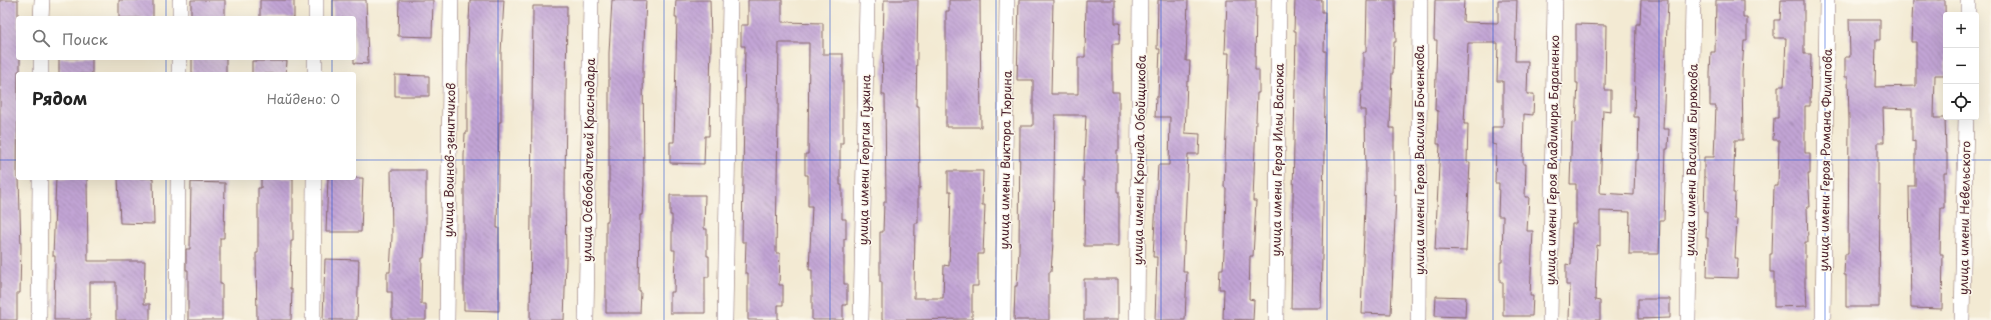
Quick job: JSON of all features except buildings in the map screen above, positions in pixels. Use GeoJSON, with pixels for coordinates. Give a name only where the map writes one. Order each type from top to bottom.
{"type":"FeatureCollection","features":[{"type":"Feature","properties":{"kind":"street"},"geometry":{"type":"LineString","coordinates":[[41,16],[42,0]]}},
{"type":"Feature","properties":{"kind":"street"},"geometry":{"type":"LineString","coordinates":[[180,0],[180,16]]}},
{"type":"Feature","properties":{"kind":"street"},"geometry":{"type":"LineString","coordinates":[[316,0],[316,16]]}},
{"type":"Feature","properties":{"kind":"street","name":"улица Воинов-зенитчиков"},"geometry":{"type":"LineString","coordinates":[[446,320],[451,0]]}},
{"type":"Feature","properties":{"kind":"street","name":"улица Освободителей Краснодара"},"geometry":{"type":"LineString","coordinates":[[586,320],[591,0]]}},
{"type":"Feature","properties":{"kind":"street"},"geometry":{"type":"LineString","coordinates":[[726,320],[730,0]]}},
{"type":"Feature","properties":{"kind":"street","name":"улица имени Георгия Гужина"},"geometry":{"type":"LineString","coordinates":[[861,320],[867,0]]}},
{"type":"Feature","properties":{"kind":"street","name":"улица имени Виктора Тюрина"},"geometry":{"type":"LineString","coordinates":[[1002,320],[1007,0]]}},
{"type":"Feature","properties":{"kind":"street","name":"улица имени Кронида Обойщикова"},"geometry":{"type":"LineString","coordinates":[[1137,320],[1140,0]]}},
{"type":"Feature","properties":{"kind":"street","name":"улица имени Героя Ильи Васюка"},"geometry":{"type":"LineString","coordinates":[[1276,320],[1278,0]]}},
{"type":"Feature","properties":{"kind":"street","name":"улица имени Героя Василия Боченкова"},"geometry":{"type":"LineString","coordinates":[[1418,320],[1420,0]]}},
{"type":"Feature","properties":{"kind":"street","name":"улица имени Героя Владимира Бараненко"},"geometry":{"type":"LineString","coordinates":[[1550,320],[1555,0]]}},
{"type":"Feature","properties":{"kind":"street","name":"улица имени Василия Бирюкова"},"geometry":{"type":"LineString","coordinates":[[1688,320],[1693,0]]}},
{"type":"Feature","properties":{"kind":"street","name":"улица имени Героя Романа Филипова"},"geometry":{"type":"LineString","coordinates":[[1823,320],[1827,0]]}},
{"type":"Feature","properties":{"kind":"street"},"geometry":{"type":"LineString","coordinates":[[1968,0],[1968,12]]}},
{"type":"Feature","properties":{"kind":"street"},"geometry":{"type":"LineString","coordinates":[[41,60],[41,72]]}},
{"type":"Feature","properties":{"kind":"street"},"geometry":{"type":"LineString","coordinates":[[179,60],[179,72]]}},
{"type":"Feature","properties":{"kind":"street"},"geometry":{"type":"LineString","coordinates":[[315,60],[315,72]]}},
{"type":"Feature","properties":{"kind":"street","name":"улица имени Невельского"},"geometry":{"type":"LineString","coordinates":[[1962,320],[1966,120]]}},
{"type":"Feature","properties":{"kind":"street"},"geometry":{"type":"LineString","coordinates":[[39,320],[40,180]]}},
{"type":"Feature","properties":{"kind":"street"},"geometry":{"type":"LineString","coordinates":[[177,320],[178,180]]}},
{"type":"Feature","properties":{"kind":"street"},"geometry":{"type":"LineString","coordinates":[[313,320],[314,180]]}}]}
